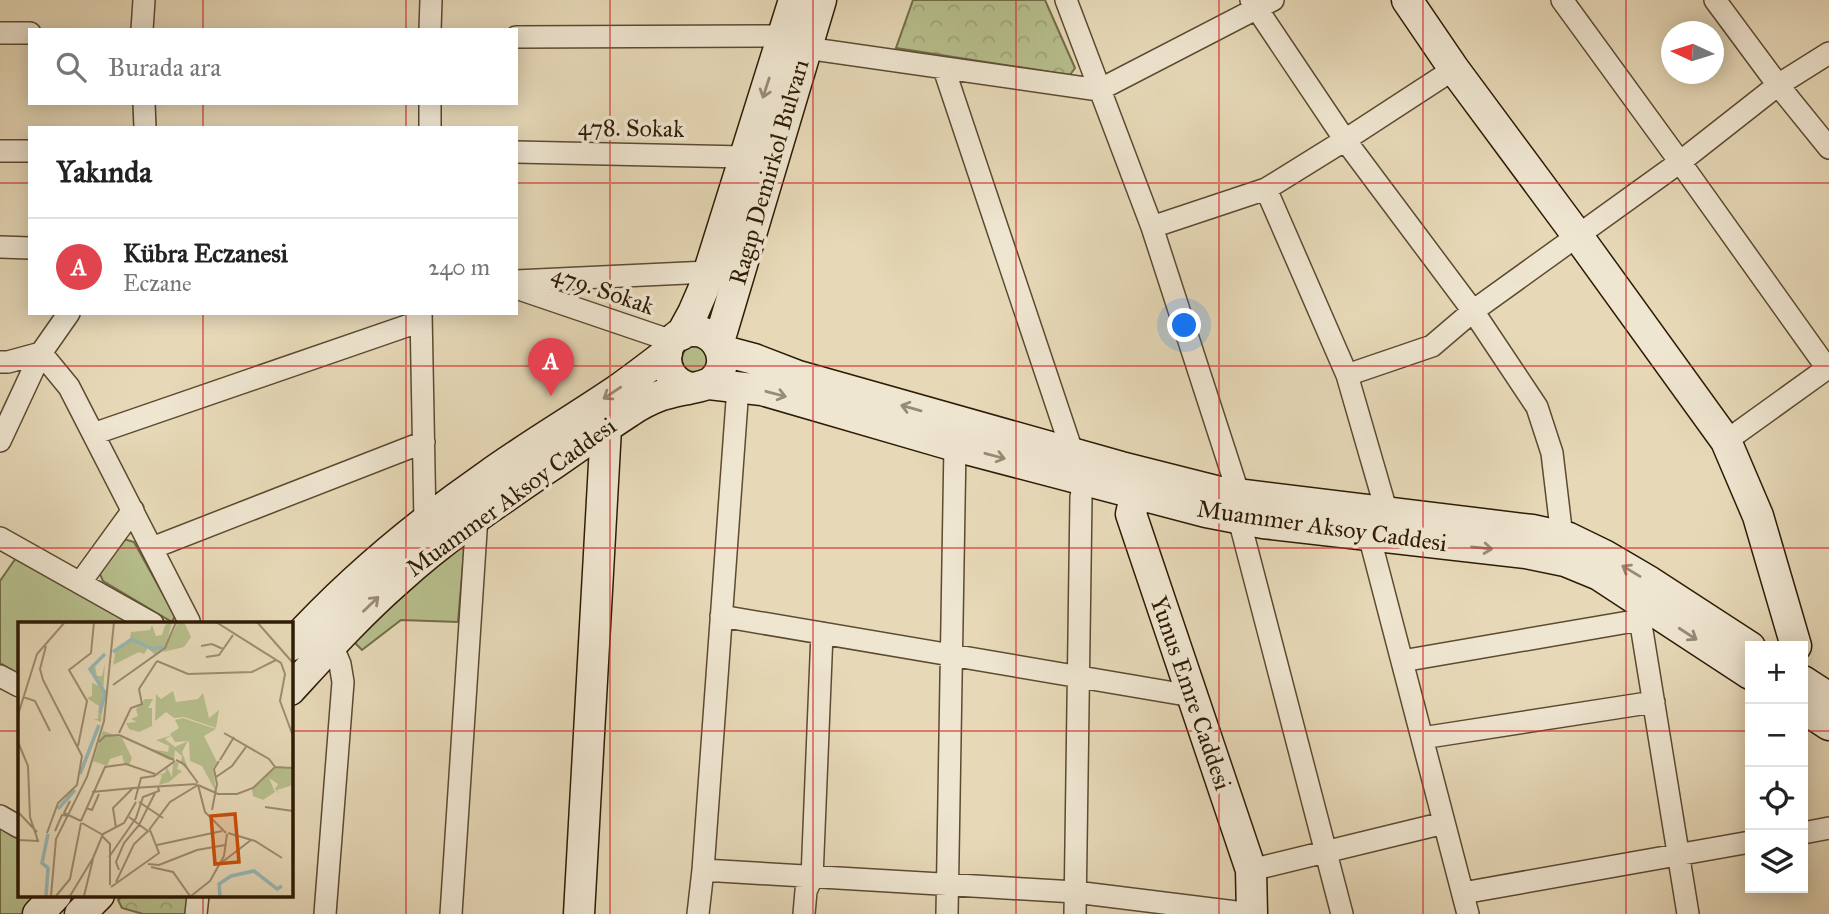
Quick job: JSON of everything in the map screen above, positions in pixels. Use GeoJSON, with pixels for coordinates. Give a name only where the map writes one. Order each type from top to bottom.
{"type":"FeatureCollection","features":[{"type":"Feature","properties":{"kind":"main road","name":"Ragıp Demirkol Bulvarı"},"geometry":{"type":"LineString","coordinates":[[719,347],[794,42],[794,0]]}},
{"type":"Feature","properties":{"kind":"main road","name":"Ragıp Demirkol Bulvarı"},"geometry":{"type":"LineString","coordinates":[[673,343],[698,302],[744,157],[794,42],[821,0]]}},
{"type":"Feature","properties":{"kind":"main road"},"geometry":{"type":"LineString","coordinates":[[1408,0],[1454,69],[1726,441],[1758,516],[1795,641]]}},
{"type":"Feature","properties":{"kind":"main road"},"geometry":{"type":"LineString","coordinates":[[292,644],[364,571],[425,521],[487,475],[617,390],[673,343],[694,331],[707,335],[719,347],[797,376],[1079,467],[1138,483],[1220,492],[1239,507],[1378,524],[1532,530],[1562,537],[1582,543],[1604,555],[1745,644]]}},
{"type":"Feature","properties":{"kind":"main road"},"geometry":{"type":"LineString","coordinates":[[673,343],[666,366],[677,383],[712,386],[721,368],[719,347]]}},
{"type":"Feature","properties":{"kind":"main road","name":"Muammer Aksoy Caddesi"},"geometry":{"type":"LineString","coordinates":[[292,688],[398,579],[477,516],[606,428],[660,396],[712,386],[761,390],[956,446],[1079,467]]}},
{"type":"Feature","properties":{"kind":"main road"},"geometry":{"type":"LineString","coordinates":[[579,914],[606,428]]}},
{"type":"Feature","properties":{"kind":"main road","name":"Yunus Emre Caddesi"},"geometry":{"type":"LineString","coordinates":[[1138,483],[1131,514],[1251,870],[1252,914]]}},
{"type":"Feature","properties":{"kind":"main road","name":"Muammer Aksoy Caddesi"},"geometry":{"type":"LineString","coordinates":[[1378,524],[1550,557],[1591,571],[1639,610],[1745,671]]}},
{"type":"Feature","properties":{"kind":"main road"},"geometry":{"type":"LineString","coordinates":[[1809,688],[1829,725]]}},
{"type":"Feature","properties":{"kind":"main road"},"geometry":{"type":"LineString","coordinates":[[38,914],[54,897]]}},
{"type":"Feature","properties":{"kind":"street"},"geometry":{"type":"LineString","coordinates":[[142,28],[144,0]]}},
{"type":"Feature","properties":{"kind":"street"},"geometry":{"type":"LineString","coordinates":[[430,28],[431,0]]}},
{"type":"Feature","properties":{"kind":"street"},"geometry":{"type":"LineString","coordinates":[[1066,0],[1152,227],[1239,507],[1342,914]]}},
{"type":"Feature","properties":{"kind":"street"},"geometry":{"type":"LineString","coordinates":[[1562,0],[1828,368],[1726,441]]}},
{"type":"Feature","properties":{"kind":"street"},"geometry":{"type":"LineString","coordinates":[[1715,0],[1829,148]]}},
{"type":"Feature","properties":{"kind":"street"},"geometry":{"type":"LineString","coordinates":[[518,37],[794,42],[944,68],[1099,90],[1260,3],[1345,140],[1473,311],[1537,407],[1552,453],[1562,537]]}},
{"type":"Feature","properties":{"kind":"street"},"geometry":{"type":"LineString","coordinates":[[0,33],[28,33]]}},
{"type":"Feature","properties":{"kind":"street"},"geometry":{"type":"LineString","coordinates":[[1347,375],[1432,346],[1473,311],[1680,162],[1778,85],[1829,53]]}},
{"type":"Feature","properties":{"kind":"street"},"geometry":{"type":"LineString","coordinates":[[944,68],[1079,467],[1081,497],[1075,914]]}},
{"type":"Feature","properties":{"kind":"street"},"geometry":{"type":"LineString","coordinates":[[1152,227],[1266,189],[1454,69]]}},
{"type":"Feature","properties":{"kind":"street"},"geometry":{"type":"LineString","coordinates":[[144,105],[145,126]]}},
{"type":"Feature","properties":{"kind":"street"},"geometry":{"type":"LineString","coordinates":[[430,105],[430,126]]}},
{"type":"Feature","properties":{"kind":"street"},"geometry":{"type":"LineString","coordinates":[[0,151],[28,151]]}},
{"type":"Feature","properties":{"kind":"street","name":"478. Sokak"},"geometry":{"type":"LineString","coordinates":[[518,152],[744,157]]}},
{"type":"Feature","properties":{"kind":"street"},"geometry":{"type":"LineString","coordinates":[[1266,189],[1347,375],[1378,524],[1402,661],[1466,904],[1679,855],[1745,843]]}},
{"type":"Feature","properties":{"kind":"street"},"geometry":{"type":"LineString","coordinates":[[0,247],[28,248]]}},
{"type":"Feature","properties":{"kind":"street"},"geometry":{"type":"LineString","coordinates":[[518,281],[708,272]]}},
{"type":"Feature","properties":{"kind":"street","name":"479. Sokak"},"geometry":{"type":"LineString","coordinates":[[518,289],[673,343]]}},
{"type":"Feature","properties":{"kind":"street"},"geometry":{"type":"LineString","coordinates":[[0,441],[41,354],[68,315]]}},
{"type":"Feature","properties":{"kind":"street"},"geometry":{"type":"LineString","coordinates":[[93,433],[421,317],[425,521]]}},
{"type":"Feature","properties":{"kind":"street"},"geometry":{"type":"LineString","coordinates":[[0,362],[41,354]]}},
{"type":"Feature","properties":{"kind":"street"},"geometry":{"type":"LineString","coordinates":[[41,354],[69,387],[189,622]]}},
{"type":"Feature","properties":{"kind":"street"},"geometry":{"type":"LineString","coordinates":[[698,914],[721,616],[712,386]]}},
{"type":"Feature","properties":{"kind":"street"},"geometry":{"type":"LineString","coordinates":[[152,548],[424,442]]}},
{"type":"Feature","properties":{"kind":"street"},"geometry":{"type":"LineString","coordinates":[[947,914],[956,446]]}},
{"type":"Feature","properties":{"kind":"street"},"geometry":{"type":"LineString","coordinates":[[80,583],[133,510]]}},
{"type":"Feature","properties":{"kind":"street"},"geometry":{"type":"LineString","coordinates":[[451,914],[477,516]]}},
{"type":"Feature","properties":{"kind":"street"},"geometry":{"type":"LineString","coordinates":[[0,538],[149,622]]}},
{"type":"Feature","properties":{"kind":"street"},"geometry":{"type":"LineString","coordinates":[[1402,661],[1639,610],[1688,914]]}},
{"type":"Feature","properties":{"kind":"street"},"geometry":{"type":"LineString","coordinates":[[721,616],[1192,696]]}},
{"type":"Feature","properties":{"kind":"street"},"geometry":{"type":"LineString","coordinates":[[804,914],[806,891],[812,877],[822,633]]}},
{"type":"Feature","properties":{"kind":"street"},"geometry":{"type":"LineString","coordinates":[[325,914],[343,682],[340,664],[332,645]]}},
{"type":"Feature","properties":{"kind":"street"},"geometry":{"type":"LineString","coordinates":[[0,676],[18,685]]}},
{"type":"Feature","properties":{"kind":"street"},"geometry":{"type":"LineString","coordinates":[[1422,738],[1654,702]]}},
{"type":"Feature","properties":{"kind":"street"},"geometry":{"type":"LineString","coordinates":[[0,816],[18,826]]}},
{"type":"Feature","properties":{"kind":"street"},"geometry":{"type":"LineString","coordinates":[[1251,870],[1444,823]]}},
{"type":"Feature","properties":{"kind":"street"},"geometry":{"type":"LineString","coordinates":[[1808,832],[1829,828]]}},
{"type":"Feature","properties":{"kind":"street"},"geometry":{"type":"LineString","coordinates":[[703,870],[1075,892],[1252,914]]}},
{"type":"Feature","properties":{"kind":"green space"},"geometry":{"type":"Polygon","coordinates":[[[913,0],[1045,0],[1075,68],[1070,75],[896,48],[913,0]]]}},
{"type":"Feature","properties":{"kind":"green space"},"geometry":{"type":"Polygon","coordinates":[[[695,346],[704,350],[708,359],[704,368],[695,372],[686,368],[682,359],[686,350],[695,346]]]}},
{"type":"Feature","properties":{"kind":"green space"},"geometry":{"type":"Polygon","coordinates":[[[124,539],[134,542],[175,616],[172,622],[103,581],[99,572],[124,539]]]}},
{"type":"Feature","properties":{"kind":"green space"},"geometry":{"type":"Polygon","coordinates":[[[458,543],[464,551],[458,622],[401,620],[362,650],[351,639],[458,543]]]}},
{"type":"Feature","properties":{"kind":"green space"},"geometry":{"type":"Polygon","coordinates":[[[18,555],[137,622],[18,622],[18,673],[0,663],[0,581],[18,555]]]}},
{"type":"Feature","properties":{"kind":"green space"},"geometry":{"type":"Polygon","coordinates":[[[0,824],[18,834],[18,897],[39,897],[23,914],[0,914],[0,824]]]}},
{"type":"Feature","properties":{"kind":"green space"},"geometry":{"type":"Polygon","coordinates":[[[122,897],[188,897],[187,914],[143,914],[122,908],[118,900],[122,897]]]}},
{"type":"Feature","properties":{"kind":"place","name":"Kübra Eczanesi"},"geometry":{"type":"Point","coordinates":[551,396]}}]}
